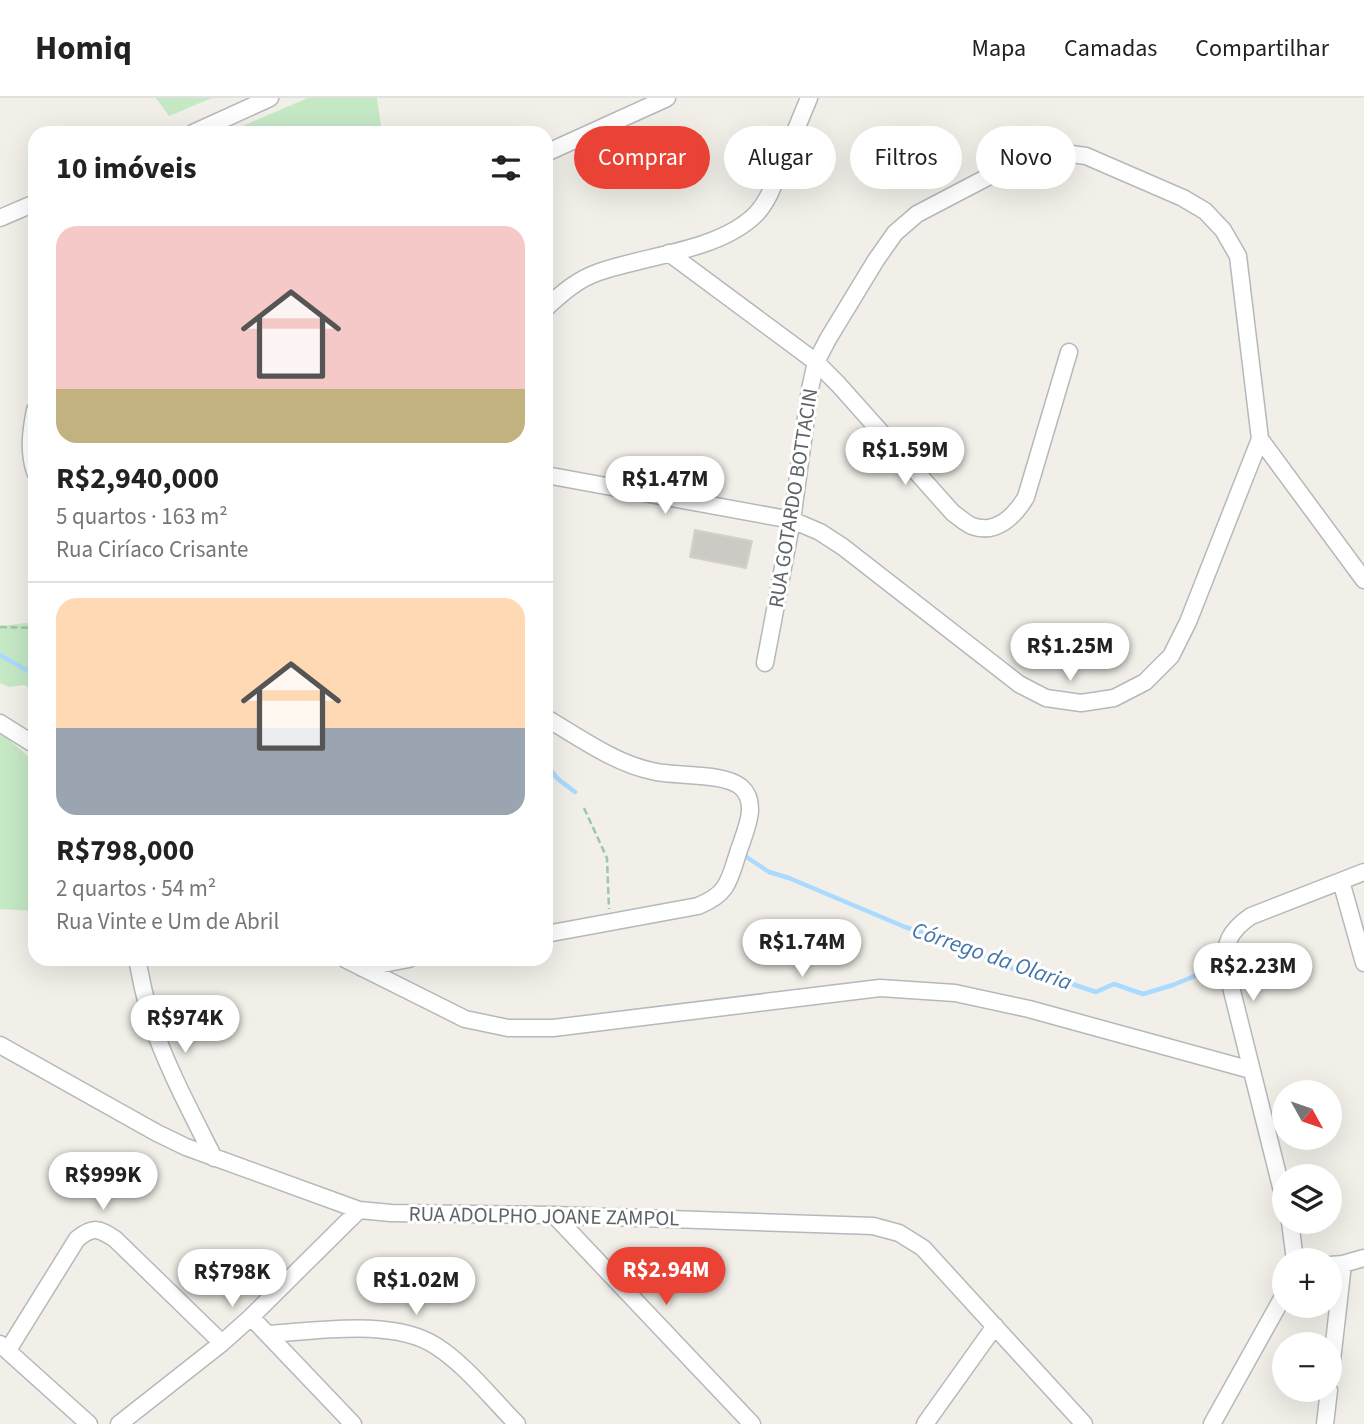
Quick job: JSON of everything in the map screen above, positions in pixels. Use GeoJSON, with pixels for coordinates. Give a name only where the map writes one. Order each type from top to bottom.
{"type":"FeatureCollection","features":[{"type":"Feature","properties":{"kind":"street"},"geometry":{"type":"LineString","coordinates":[[208,126],[270,98]]}},
{"type":"Feature","properties":{"kind":"street"},"geometry":{"type":"LineString","coordinates":[[553,150],[667,98]]}},
{"type":"Feature","properties":{"kind":"street"},"geometry":{"type":"LineString","coordinates":[[553,301],[580,281],[599,272],[717,239],[741,226],[756,214],[769,196],[809,98]]}},
{"type":"Feature","properties":{"kind":"street","name":"RUA GOTARDO BOTTACIN"},"geometry":{"type":"LineString","coordinates":[[765,663],[792,520],[810,389],[816,362],[828,339],[895,233],[917,214],[1030,157],[1057,152],[1086,156],[1183,198],[1205,211],[1223,230],[1238,256],[1260,439],[1364,580]]}},
{"type":"Feature","properties":{"kind":"street"},"geometry":{"type":"LineString","coordinates":[[0,218],[28,206]]}},
{"type":"Feature","properties":{"kind":"street"},"geometry":{"type":"LineString","coordinates":[[669,253],[816,362],[953,513],[970,525],[986,529],[1004,523],[1018,510],[1026,497],[1069,352]]}},
{"type":"Feature","properties":{"kind":"street"},"geometry":{"type":"LineString","coordinates":[[553,476],[792,520],[820,532],[1019,684],[1046,698],[1081,703],[1114,698],[1145,682],[1171,656],[1188,622],[1260,439]]}},
{"type":"Feature","properties":{"kind":"street"},"geometry":{"type":"LineString","coordinates":[[553,722],[618,759],[652,772],[728,779],[742,787],[749,798],[751,811],[729,880],[723,891],[713,900],[698,906],[553,933]]}},
{"type":"Feature","properties":{"kind":"street"},"geometry":{"type":"LineString","coordinates":[[0,723],[28,741]]}},
{"type":"Feature","properties":{"kind":"street"},"geometry":{"type":"LineString","coordinates":[[1275,1164],[1226,964],[1227,944],[1232,933],[1251,916],[1364,872]]}},
{"type":"Feature","properties":{"kind":"street"},"geometry":{"type":"LineString","coordinates":[[1340,881],[1364,963]]}},
{"type":"Feature","properties":{"kind":"street"},"geometry":{"type":"LineString","coordinates":[[138,966],[153,1024],[167,1061],[214,1158]]}},
{"type":"Feature","properties":{"kind":"street"},"geometry":{"type":"LineString","coordinates":[[358,966],[465,1019],[508,1028],[553,1028],[880,988],[955,993],[1029,1009],[1251,1070]]}},
{"type":"Feature","properties":{"kind":"street"},"geometry":{"type":"LineString","coordinates":[[362,968],[372,966]]}},
{"type":"Feature","properties":{"kind":"street","name":"RUA ADOLPHO JOANE ZAMPOL"},"geometry":{"type":"LineString","coordinates":[[0,1045],[157,1133],[214,1158],[359,1210],[873,1226],[899,1233],[923,1248],[1084,1424]]}},
{"type":"Feature","properties":{"kind":"street"},"geometry":{"type":"LineString","coordinates":[[119,1424],[222,1343],[359,1210]]}},
{"type":"Feature","properties":{"kind":"street"},"geometry":{"type":"LineString","coordinates":[[554,1215],[752,1424]]}},
{"type":"Feature","properties":{"kind":"street"},"geometry":{"type":"LineString","coordinates":[[89,1424],[4,1347],[77,1239],[87,1231],[97,1229],[115,1239],[222,1343]]}},
{"type":"Feature","properties":{"kind":"street"},"geometry":{"type":"LineString","coordinates":[[1342,1263],[1364,1258]]}},
{"type":"Feature","properties":{"kind":"street"},"geometry":{"type":"LineString","coordinates":[[1212,1424],[1272,1316]]}},
{"type":"Feature","properties":{"kind":"street"},"geometry":{"type":"LineString","coordinates":[[251,1317],[353,1424]]}},
{"type":"Feature","properties":{"kind":"street"},"geometry":{"type":"LineString","coordinates":[[925,1424],[995,1326]]}},
{"type":"Feature","properties":{"kind":"street"},"geometry":{"type":"LineString","coordinates":[[268,1334],[361,1328],[405,1333],[435,1344],[458,1363],[517,1424]]}},
{"type":"Feature","properties":{"kind":"street"},"geometry":{"type":"LineString","coordinates":[[1325,1424],[1328,1402]]}},
{"type":"Feature","properties":{"kind":"path"},"geometry":{"type":"LineString","coordinates":[[0,627],[28,628]]}},
{"type":"Feature","properties":{"kind":"path"},"geometry":{"type":"LineString","coordinates":[[584,808],[607,858],[610,923]]}},
{"type":"Feature","properties":{"kind":"green space"},"geometry":{"type":"Polygon","coordinates":[[[156,98],[212,98],[169,116],[156,98]]]}},
{"type":"Feature","properties":{"kind":"green space"},"geometry":{"type":"Polygon","coordinates":[[[308,98],[377,98],[381,126],[242,126],[308,98]]]}},
{"type":"Feature","properties":{"kind":"green space"},"geometry":{"type":"Polygon","coordinates":[[[28,623],[28,688],[24,685],[9,687],[0,683],[0,626],[28,623]]]}},
{"type":"Feature","properties":{"kind":"green space"},"geometry":{"type":"Polygon","coordinates":[[[0,732],[28,756],[28,911],[0,909],[0,732]]]}},
{"type":"Feature","properties":{"kind":"building"},"geometry":{"type":"Polygon","coordinates":[[[695,530],[752,541],[746,568],[690,557],[695,530]]]}},
{"type":"Feature","properties":{"kind":"waterway","name":"Córrego da Olaria"},"geometry":{"type":"LineString","coordinates":[[0,655],[28,671]]}},
{"type":"Feature","properties":{"kind":"waterway","name":"Córrego da Olaria"},"geometry":{"type":"LineString","coordinates":[[553,773],[575,792]]}},
{"type":"Feature","properties":{"kind":"waterway","name":"Córrego da Olaria"},"geometry":{"type":"LineString","coordinates":[[745,856],[769,872],[905,927],[955,943],[1016,970],[1096,992],[1114,984],[1143,994],[1204,972]]}}]}
